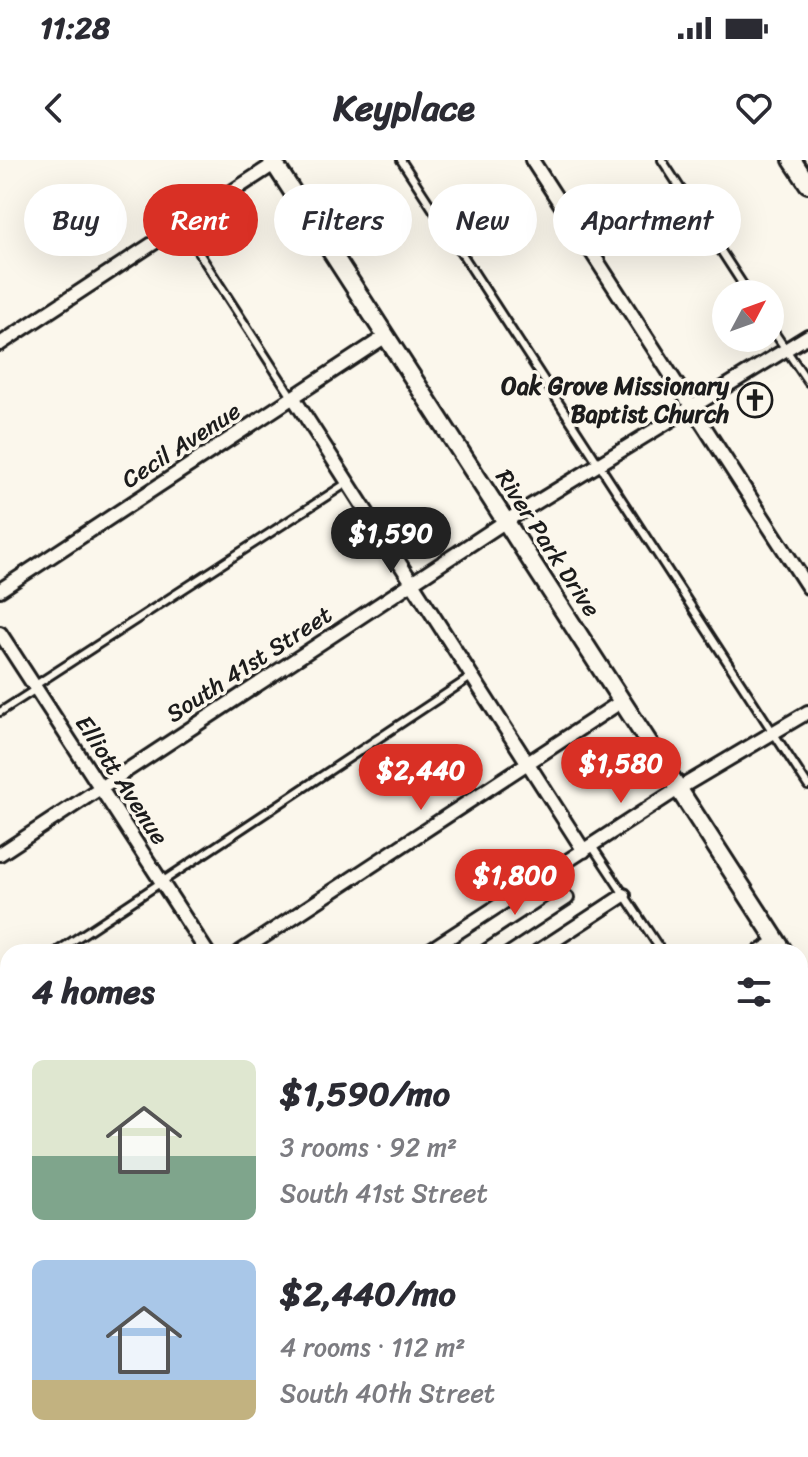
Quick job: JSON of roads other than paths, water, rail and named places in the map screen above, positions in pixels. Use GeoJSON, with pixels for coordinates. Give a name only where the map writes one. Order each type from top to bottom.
{"type":"FeatureCollection","features":[{"type":"Feature","properties":{"kind":"street"},"geometry":{"type":"LineString","coordinates":[[532,160],[808,587]]}},
{"type":"Feature","properties":{"kind":"street"},"geometry":{"type":"LineString","coordinates":[[792,160],[808,184]]}},
{"type":"Feature","properties":{"kind":"street"},"geometry":{"type":"LineString","coordinates":[[241,184],[273,162]]}},
{"type":"Feature","properties":{"kind":"street","name":"River Park Drive"},"geometry":{"type":"LineString","coordinates":[[273,162],[780,944]]}},
{"type":"Feature","properties":{"kind":"street"},"geometry":{"type":"LineString","coordinates":[[0,344],[143,250]]}},
{"type":"Feature","properties":{"kind":"street","name":"Cecil Avenue"},"geometry":{"type":"LineString","coordinates":[[0,590],[386,336]]}},
{"type":"Feature","properties":{"kind":"street","name":"South 41st Street"},"geometry":{"type":"LineString","coordinates":[[0,854],[506,521],[808,336]]}},
{"type":"Feature","properties":{"kind":"street"},"geometry":{"type":"LineString","coordinates":[[293,397],[527,764],[588,849]]}},
{"type":"Feature","properties":{"kind":"street","name":"Elliott Avenue"},"geometry":{"type":"LineString","coordinates":[[0,633],[202,944]]}},
{"type":"Feature","properties":{"kind":"street"},"geometry":{"type":"LineString","coordinates":[[252,944],[622,701]]}},
{"type":"Feature","properties":{"kind":"street"},"geometry":{"type":"LineString","coordinates":[[440,944],[678,789],[808,712]]}},
{"type":"Feature","properties":{"kind":"street"},"geometry":{"type":"LineString","coordinates":[[549,944],[624,895]]}},
{"type":"Feature","properties":{"kind":"street"},"geometry":{"type":"LineString","coordinates":[[497,944],[567,898]]}},
{"type":"Feature","properties":{"kind":"lane"},"geometry":{"type":"LineString","coordinates":[[401,160],[808,786]]}},
{"type":"Feature","properties":{"kind":"lane"},"geometry":{"type":"LineString","coordinates":[[662,160],[740,280]]}},
{"type":"Feature","properties":{"kind":"lane"},"geometry":{"type":"LineString","coordinates":[[201,256],[293,397]]}},
{"type":"Feature","properties":{"kind":"lane"},"geometry":{"type":"LineString","coordinates":[[784,346],[808,382]]}},
{"type":"Feature","properties":{"kind":"lane"},"geometry":{"type":"LineString","coordinates":[[0,712],[347,483]]}},
{"type":"Feature","properties":{"kind":"lane"},"geometry":{"type":"LineString","coordinates":[[68,944],[308,782],[471,677]]}},
{"type":"Feature","properties":{"kind":"lane"},"geometry":{"type":"LineString","coordinates":[[588,849],[657,944]]}},
{"type":"Feature","properties":{"kind":"place","name":"Oak Grove Missionary Baptist Church"},"geometry":{"type":"Point","coordinates":[755,400]}}]}
